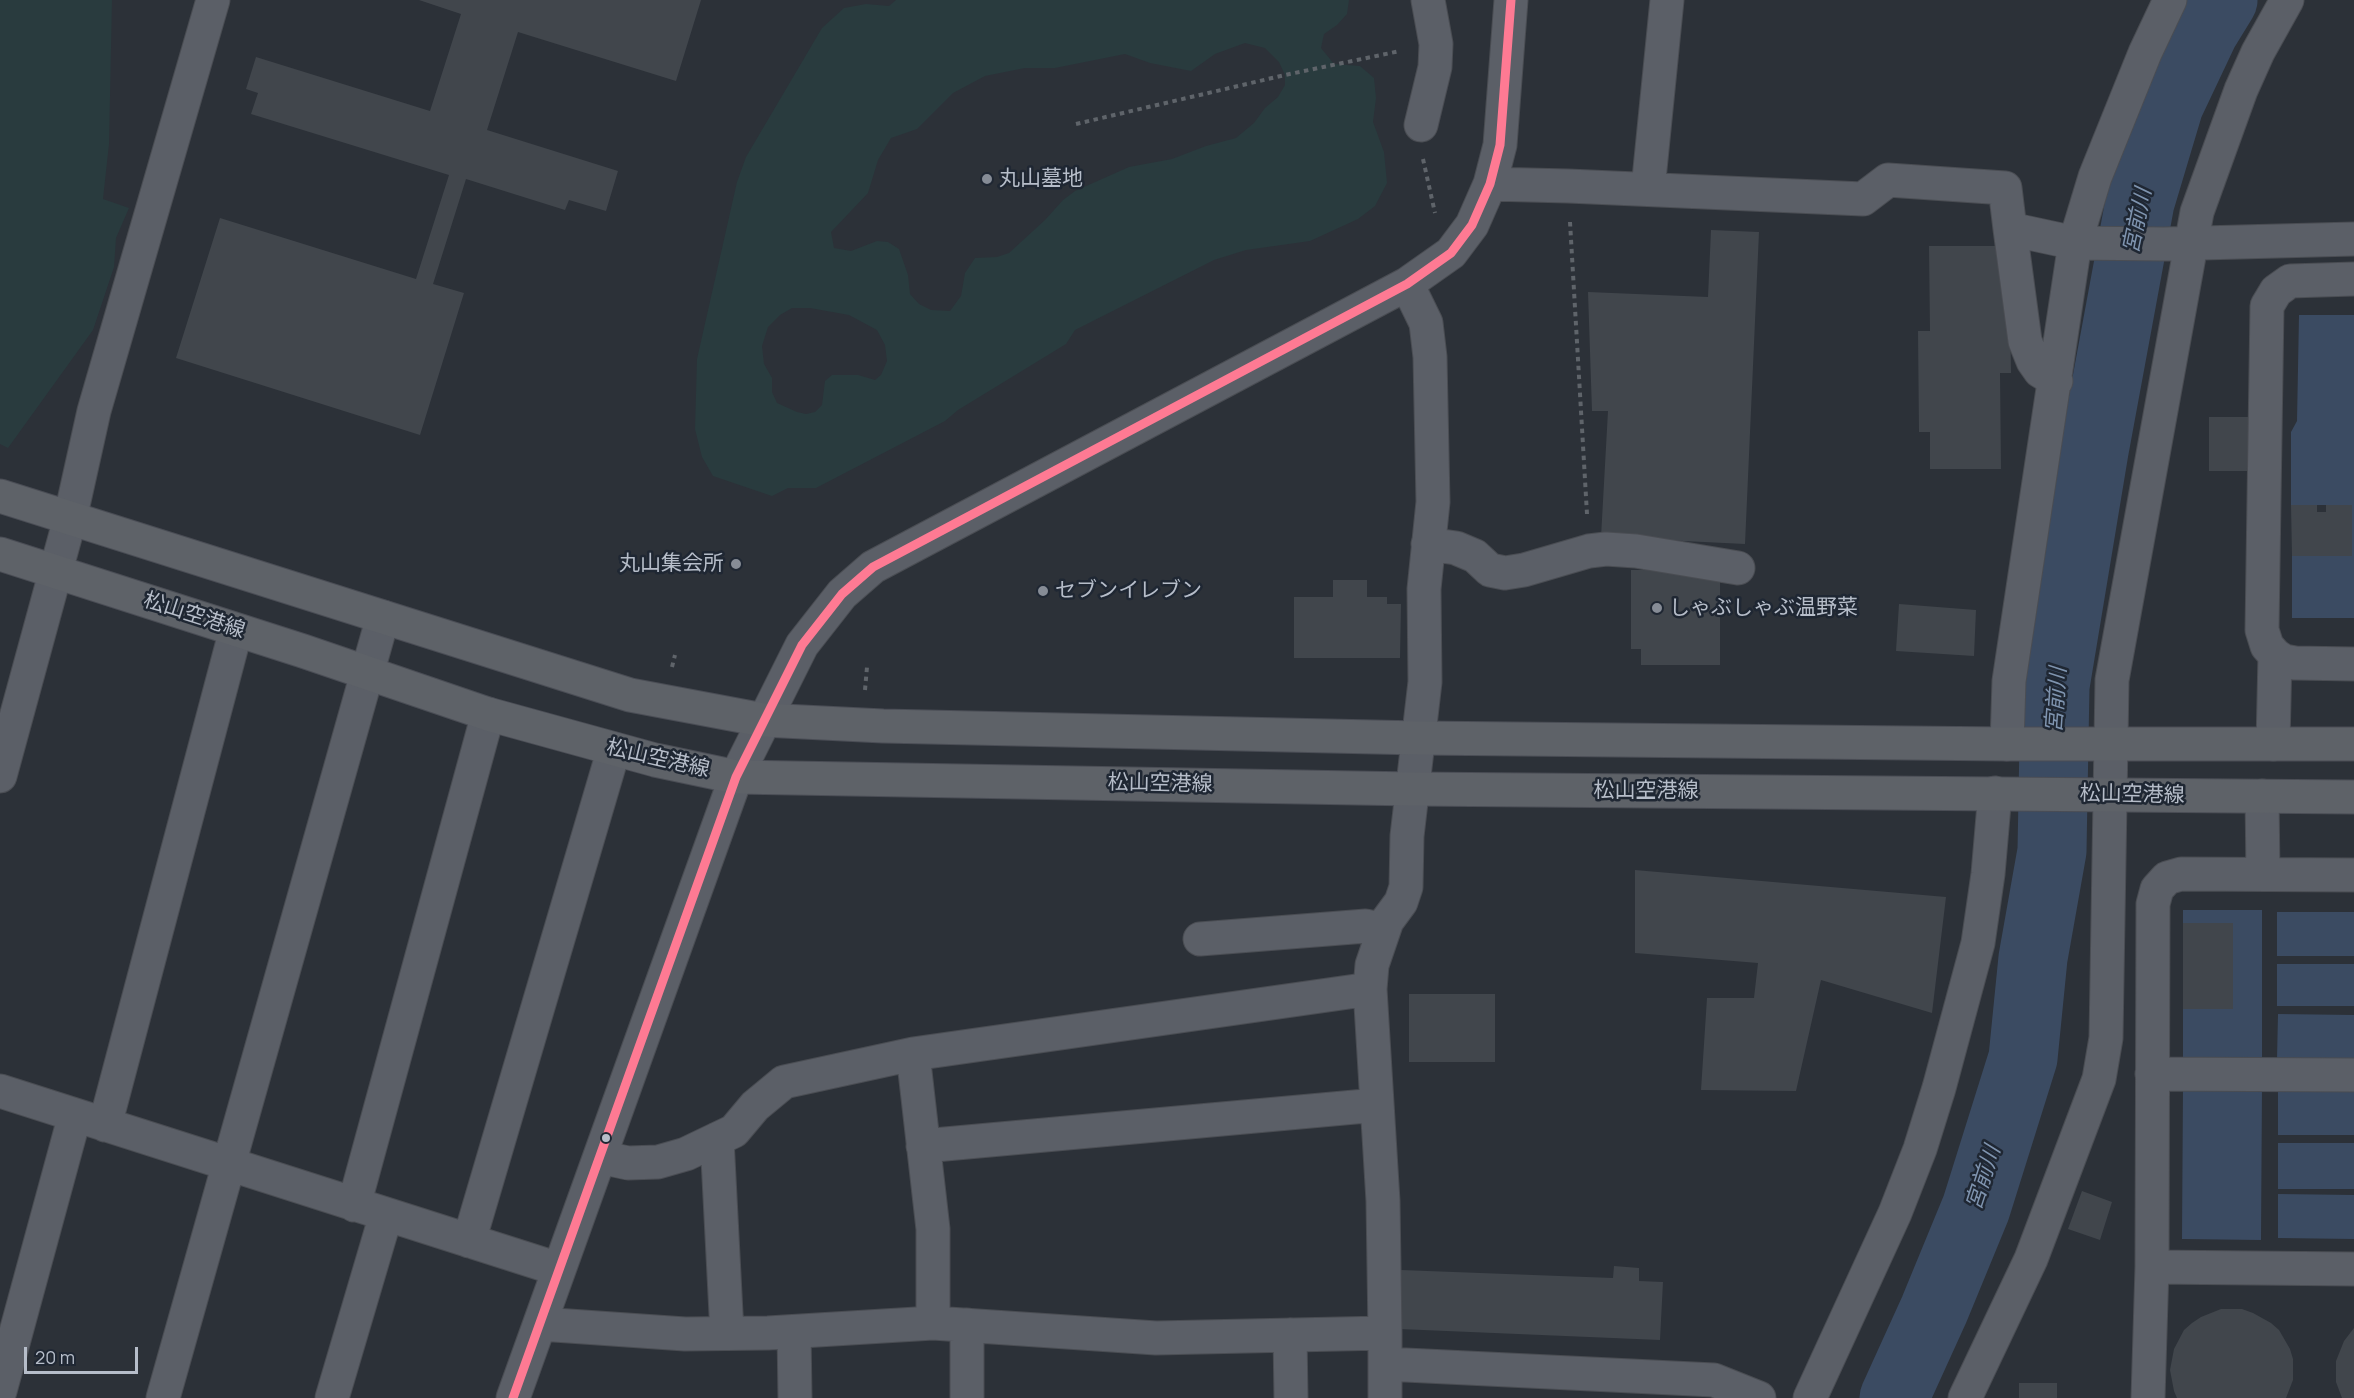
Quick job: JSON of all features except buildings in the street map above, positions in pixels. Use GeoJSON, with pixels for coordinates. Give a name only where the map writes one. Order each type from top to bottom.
{"type":"FeatureCollection","features":[{"type":"Feature","properties":{"kind":"main road"},"geometry":{"type":"LineString","coordinates":[[0,496],[630,695],[763,720],[883,726],[1419,738],[2013,744],[2354,744]]}},
{"type":"Feature","properties":{"kind":"main road","name":"松山空港線"},"geometry":{"type":"LineString","coordinates":[[0,554],[488,714],[673,764],[736,777],[1413,789],[2354,797]]}},
{"type":"Feature","properties":{"kind":"street"},"geometry":{"type":"LineString","coordinates":[[0,773],[70,519],[94,411],[213,0]]}},
{"type":"Feature","properties":{"kind":"street"},"geometry":{"type":"LineString","coordinates":[[1421,125],[1435,67],[1436,44],[1428,0]]}},
{"type":"Feature","properties":{"kind":"street"},"geometry":{"type":"LineString","coordinates":[[513,1398],[736,777],[802,645],[842,594],[873,567],[1407,284],[1451,253],[1472,225],[1490,184],[1500,145],[1511,0]]}},
{"type":"Feature","properties":{"kind":"street"},"geometry":{"type":"LineString","coordinates":[[1648,189],[1667,0]]}},
{"type":"Feature","properties":{"kind":"street"},"geometry":{"type":"LineString","coordinates":[[2013,744],[2009,681],[2056,381],[2095,177],[2145,53],[2170,0]]}},
{"type":"Feature","properties":{"kind":"street"},"geometry":{"type":"LineString","coordinates":[[1965,1398],[2031,1259],[2099,1080],[2106,1038],[2096,794],[2100,743],[2112,680],[2177,243],[2197,212],[2241,90],[2258,52],[2287,0]]}},
{"type":"Feature","properties":{"kind":"street"},"geometry":{"type":"LineString","coordinates":[[1490,184],[1863,199],[1888,180],[2005,188],[2025,341],[2040,371],[2056,381]]}},
{"type":"Feature","properties":{"kind":"street"},"geometry":{"type":"LineString","coordinates":[[2010,229],[2083,243],[2354,239]]}},
{"type":"Feature","properties":{"kind":"street"},"geometry":{"type":"LineString","coordinates":[[2354,279],[2290,281],[2276,291],[2267,306],[2262,630],[2265,641],[2275,655],[2284,661],[2354,664]]}},
{"type":"Feature","properties":{"kind":"street"},"geometry":{"type":"LineString","coordinates":[[1385,1398],[1383,1201],[1370,988],[1372,965],[1384,930],[1401,902],[1406,887],[1407,836],[1425,682],[1424,589],[1433,501],[1430,357],[1426,323],[1407,284]]}},
{"type":"Feature","properties":{"kind":"street"},"geometry":{"type":"LineString","coordinates":[[1428,544],[1456,548],[1475,556],[1490,570],[1505,573],[1524,570],[1589,551],[1606,549],[1636,551],[1738,568]]}},
{"type":"Feature","properties":{"kind":"street"},"geometry":{"type":"LineString","coordinates":[[163,1398],[383,617]]}},
{"type":"Feature","properties":{"kind":"street"},"geometry":{"type":"LineString","coordinates":[[0,1391],[90,1120],[236,630]]}},
{"type":"Feature","properties":{"kind":"street"},"geometry":{"type":"LineString","coordinates":[[2273,744],[2275,655]]}},
{"type":"Feature","properties":{"kind":"street"},"geometry":{"type":"LineString","coordinates":[[354,1204],[488,714]]}},
{"type":"Feature","properties":{"kind":"street"},"geometry":{"type":"LineString","coordinates":[[469,1241],[614,749]]}},
{"type":"Feature","properties":{"kind":"street"},"geometry":{"type":"LineString","coordinates":[[1810,1398],[1895,1213],[1920,1149],[1978,943],[2002,793]]}},
{"type":"Feature","properties":{"kind":"street"},"geometry":{"type":"LineString","coordinates":[[2262,796],[2263,874]]}},
{"type":"Feature","properties":{"kind":"street"},"geometry":{"type":"LineString","coordinates":[[2148,1398],[2152,1267],[2153,904],[2157,889],[2162,881],[2175,874],[2354,875]]}},
{"type":"Feature","properties":{"kind":"street"},"geometry":{"type":"LineString","coordinates":[[1200,939],[1366,926],[1384,930]]}},
{"type":"Feature","properties":{"kind":"street"},"geometry":{"type":"LineString","coordinates":[[600,1156],[628,1163],[658,1162],[686,1154],[734,1131],[755,1106],[784,1082],[912,1054],[1370,988]]}},
{"type":"Feature","properties":{"kind":"street"},"geometry":{"type":"LineString","coordinates":[[912,1054],[933,1229],[933,1323]]}},
{"type":"Feature","properties":{"kind":"street"},"geometry":{"type":"LineString","coordinates":[[2152,1074],[2354,1075]]}},
{"type":"Feature","properties":{"kind":"street"},"geometry":{"type":"LineString","coordinates":[[0,1091],[558,1269]]}},
{"type":"Feature","properties":{"kind":"street"},"geometry":{"type":"LineString","coordinates":[[923,1146],[1377,1105]]}},
{"type":"Feature","properties":{"kind":"street"},"geometry":{"type":"LineString","coordinates":[[717,1140],[728,1333]]}},
{"type":"Feature","properties":{"kind":"street"},"geometry":{"type":"LineString","coordinates":[[332,1398],[386,1215]]}},
{"type":"Feature","properties":{"kind":"street"},"geometry":{"type":"LineString","coordinates":[[2152,1267],[2354,1269]]}},
{"type":"Feature","properties":{"kind":"street"},"geometry":{"type":"LineString","coordinates":[[540,1324],[685,1334],[794,1332],[933,1323],[1155,1338],[1290,1335],[1385,1348],[1714,1380],[1737,1387],[1759,1398]]}},
{"type":"Feature","properties":{"kind":"street"},"geometry":{"type":"LineString","coordinates":[[967,1325],[967,1398]]}},
{"type":"Feature","properties":{"kind":"street"},"geometry":{"type":"LineString","coordinates":[[794,1332],[795,1398]]}},
{"type":"Feature","properties":{"kind":"street"},"geometry":{"type":"LineString","coordinates":[[1290,1335],[1291,1398]]}},
{"type":"Feature","properties":{"kind":"path"},"geometry":{"type":"LineString","coordinates":[[1076,124],[1285,75],[1436,44]]}},
{"type":"Feature","properties":{"kind":"path"},"geometry":{"type":"LineString","coordinates":[[1421,125],[1423,157],[1430,191],[1438,224],[1451,253]]}},
{"type":"Feature","properties":{"kind":"path"},"geometry":{"type":"LineString","coordinates":[[1568,186],[1589,551]]}},
{"type":"Feature","properties":{"kind":"shaded area"},"geometry":{"type":"Polygon","coordinates":[[[0,0],[112,0],[109,144],[103,199],[129,208],[116,238],[114,267],[93,330],[8,448],[0,444],[0,0]]]}},
{"type":"Feature","properties":{"kind":"shaded area"},"geometry":{"type":"Polygon","coordinates":[[[896,0],[1349,0],[1347,14],[1324,34],[1321,48],[1334,64],[1360,66],[1374,78],[1376,98],[1373,122],[1384,152],[1387,183],[1375,206],[1358,219],[1310,241],[1246,250],[1214,260],[1075,330],[1066,344],[958,410],[945,421],[816,488],[788,488],[772,496],[713,476],[702,457],[695,429],[697,359],[737,182],[746,157],[822,28],[844,8],[866,4],[889,6],[896,0]],[[1245,43],[1215,54],[1191,71],[1150,63],[1125,54],[1055,68],[1025,68],[985,76],[953,93],[917,129],[891,138],[878,160],[868,193],[831,232],[834,248],[851,251],[877,241],[888,242],[899,249],[908,275],[910,294],[919,304],[931,310],[950,311],[961,296],[965,273],[975,258],[997,257],[1009,253],[1075,191],[1129,167],[1172,159],[1236,138],[1254,123],[1265,108],[1278,97],[1285,85],[1285,75],[1279,62],[1265,48],[1245,43]],[[792,308],[780,315],[768,327],[762,346],[764,364],[772,378],[772,392],[777,403],[797,412],[806,414],[815,412],[822,405],[825,381],[832,375],[858,375],[875,380],[881,375],[887,361],[885,345],[877,330],[849,315],[810,308],[792,308]]]}},
{"type":"Feature","properties":{"kind":"water"},"geometry":{"type":"Polygon","coordinates":[[[2299,315],[2354,315],[2354,618],[2292,618],[2292,556],[2351,556],[2351,505],[2291,505],[2291,432],[2297,421],[2299,315]]]}},
{"type":"Feature","properties":{"kind":"water"},"geometry":{"type":"Polygon","coordinates":[[[2183,910],[2262,910],[2262,1063],[2183,1063],[2183,1009],[2233,1008],[2233,924],[2183,923],[2183,910]]]}},
{"type":"Feature","properties":{"kind":"water"},"geometry":{"type":"Polygon","coordinates":[[[2277,912],[2354,912],[2354,956],[2277,956],[2277,912]]]}},
{"type":"Feature","properties":{"kind":"water"},"geometry":{"type":"Polygon","coordinates":[[[2277,964],[2354,964],[2354,1006],[2277,1006],[2277,964]]]}},
{"type":"Feature","properties":{"kind":"water"},"geometry":{"type":"Polygon","coordinates":[[[2278,1014],[2354,1015],[2354,1060],[2277,1059],[2278,1014]]]}},
{"type":"Feature","properties":{"kind":"water"},"geometry":{"type":"Polygon","coordinates":[[[2183,1086],[2262,1086],[2261,1240],[2182,1239],[2183,1086]]]}},
{"type":"Feature","properties":{"kind":"water"},"geometry":{"type":"Polygon","coordinates":[[[2278,1090],[2354,1090],[2354,1135],[2278,1135],[2278,1090]]]}},
{"type":"Feature","properties":{"kind":"water"},"geometry":{"type":"Polygon","coordinates":[[[2278,1143],[2354,1143],[2354,1189],[2278,1189],[2278,1143]]]}},
{"type":"Feature","properties":{"kind":"water"},"geometry":{"type":"Polygon","coordinates":[[[2278,1194],[2354,1195],[2354,1239],[2278,1238],[2278,1194]]]}},
{"type":"Feature","properties":{"kind":"waterway","name":"宮前川"},"geometry":{"type":"LineString","coordinates":[[1894,1398],[1934,1310],[1976,1208],[2023,1058],[2033,958],[2052,851],[2055,686],[2094,451],[2140,202],[2169,105],[2204,31],[2223,0]]}},
{"type":"Feature","properties":{"kind":"transit line"},"geometry":{"type":"LineString","coordinates":[[513,1398],[736,777],[802,645],[842,594],[873,567],[1407,284],[1451,253],[1472,225],[1490,184],[1500,145],[1511,0]]}},
{"type":"Feature","properties":{"kind":"place","name":"丸山墓地"},"geometry":{"type":"Point","coordinates":[987,179]}},
{"type":"Feature","properties":{"kind":"place","name":"丸山集会所"},"geometry":{"type":"Point","coordinates":[736,564]}},
{"type":"Feature","properties":{"kind":"place","name":"セブンイレブン"},"geometry":{"type":"Point","coordinates":[1043,591]}},
{"type":"Feature","properties":{"kind":"place","name":"しゃぶしゃぶ温野菜"},"geometry":{"type":"Point","coordinates":[1657,608]}}]}
